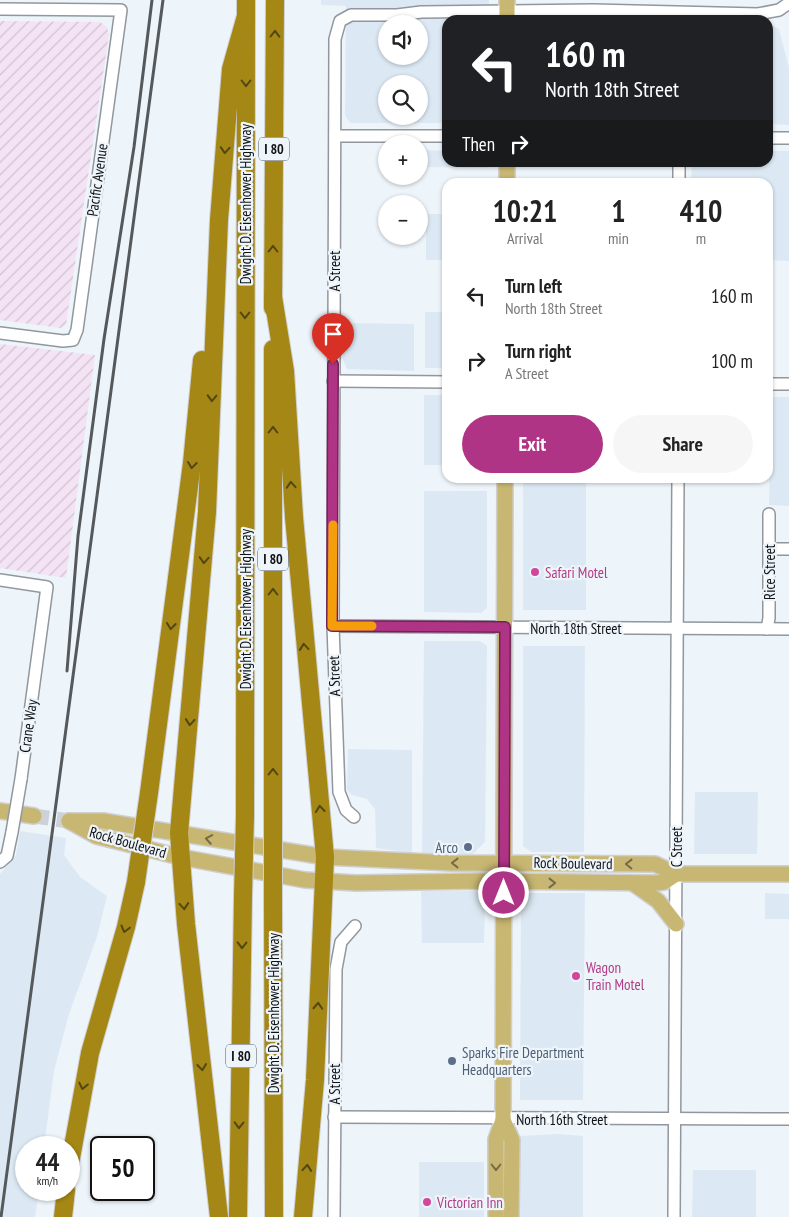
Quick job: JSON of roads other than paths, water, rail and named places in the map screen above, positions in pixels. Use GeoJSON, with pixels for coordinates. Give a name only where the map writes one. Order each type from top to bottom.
{"type":"FeatureCollection","features":[{"type":"Feature","properties":{"kind":"highway","name":"Dwight D. Eisenhower Highway"},"geometry":{"type":"LineString","coordinates":[[274,1217],[273,297],[276,0]]}},
{"type":"Feature","properties":{"kind":"highway","name":"Dwight D. Eisenhower Highway"},"geometry":{"type":"LineString","coordinates":[[238,1217],[244,816],[246,8]]}},
{"type":"Feature","properties":{"kind":"highway"},"geometry":{"type":"LineString","coordinates":[[219,1217],[179,834],[207,512],[215,314],[231,69],[246,8]]}},
{"type":"Feature","properties":{"kind":"highway"},"geometry":{"type":"LineString","coordinates":[[273,297],[285,371],[294,517],[325,858],[315,1080],[303,1217]]}},
{"type":"Feature","properties":{"kind":"highway"},"geometry":{"type":"LineString","coordinates":[[75,1136],[90,1053],[126,927],[136,882],[192,463],[204,343],[215,314]]}},
{"type":"Feature","properties":{"kind":"highway"},"geometry":{"type":"LineString","coordinates":[[62,1217],[64,1201]]}},
{"type":"Feature","properties":{"kind":"main road"},"geometry":{"type":"LineString","coordinates":[[496,1217],[496,1139],[503,1120],[505,483]]}},
{"type":"Feature","properties":{"kind":"main road"},"geometry":{"type":"LineString","coordinates":[[0,811],[34,816]]}},
{"type":"Feature","properties":{"kind":"main road","name":"Rock Boulevard"},"geometry":{"type":"LineString","coordinates":[[676,874],[664,882],[632,884],[324,882],[180,857],[96,836],[69,821],[103,821],[325,858],[429,863],[655,864],[676,874],[789,874]]}},
{"type":"Feature","properties":{"kind":"main road"},"geometry":{"type":"LineString","coordinates":[[632,884],[655,898],[676,924]]}},
{"type":"Feature","properties":{"kind":"main road"},"geometry":{"type":"LineString","coordinates":[[503,1120],[512,1140],[511,1217]]}},
{"type":"Feature","properties":{"kind":"street"},"geometry":{"type":"LineString","coordinates":[[732,15],[758,14],[779,10],[789,4]]}},
{"type":"Feature","properties":{"kind":"street","name":"Pacific Avenue"},"geometry":{"type":"LineString","coordinates":[[0,9],[121,10],[77,330],[73,340],[63,341],[0,333]]}},
{"type":"Feature","properties":{"kind":"street"},"geometry":{"type":"LineString","coordinates":[[507,10],[631,15]]}},
{"type":"Feature","properties":{"kind":"street","name":"A Street"},"geometry":{"type":"LineString","coordinates":[[354,817],[346,810],[339,792],[332,626],[335,39],[340,21],[351,15],[507,10]]}},
{"type":"Feature","properties":{"kind":"street"},"geometry":{"type":"LineString","coordinates":[[335,136],[442,136]]}},
{"type":"Feature","properties":{"kind":"street"},"geometry":{"type":"LineString","coordinates":[[773,138],[789,138]]}},
{"type":"Feature","properties":{"kind":"street"},"geometry":{"type":"LineString","coordinates":[[333,381],[442,382]]}},
{"type":"Feature","properties":{"kind":"street"},"geometry":{"type":"LineString","coordinates":[[773,384],[789,384]]}},
{"type":"Feature","properties":{"kind":"street","name":"C Street"},"geometry":{"type":"LineString","coordinates":[[674,1217],[678,483]]}},
{"type":"Feature","properties":{"kind":"street","name":"Rice Street"},"geometry":{"type":"LineString","coordinates":[[767,629],[769,618],[769,514]]}},
{"type":"Feature","properties":{"kind":"street"},"geometry":{"type":"LineString","coordinates":[[769,548],[789,549]]}},
{"type":"Feature","properties":{"kind":"street","name":"Crane Way"},"geometry":{"type":"LineString","coordinates":[[0,580],[47,587],[12,832],[7,856],[0,862]]}},
{"type":"Feature","properties":{"kind":"street","name":"North 18th Street"},"geometry":{"type":"LineString","coordinates":[[332,626],[789,629]]}},
{"type":"Feature","properties":{"kind":"street","name":"A Street"},"geometry":{"type":"LineString","coordinates":[[334,1217],[334,1117],[338,953],[347,934],[355,926]]}},
{"type":"Feature","properties":{"kind":"street","name":"North 16th Street"},"geometry":{"type":"LineString","coordinates":[[334,1117],[503,1120],[789,1120]]}},
{"type":"Feature","properties":{"kind":"tunnel"},"geometry":{"type":"LineString","coordinates":[[34,816],[69,821]]}},
{"type":"Feature","properties":{"kind":"railway"},"geometry":{"type":"LineString","coordinates":[[67,671],[78,536],[104,339],[134,147],[152,0]]}},
{"type":"Feature","properties":{"kind":"railway"},"geometry":{"type":"LineString","coordinates":[[1,1217],[163,0]]}},
{"type":"Feature","properties":{"kind":"place","name":"Safari Motel"},"geometry":{"type":"Point","coordinates":[535,572]}},
{"type":"Feature","properties":{"kind":"place","name":"Arco"},"geometry":{"type":"Point","coordinates":[468,847]}},
{"type":"Feature","properties":{"kind":"place","name":"Wagon Train Motel"},"geometry":{"type":"Point","coordinates":[576,976]}},
{"type":"Feature","properties":{"kind":"place","name":"Sparks Fire Department Headquarters"},"geometry":{"type":"Point","coordinates":[452,1061]}},
{"type":"Feature","properties":{"kind":"place","name":"Victorian Inn"},"geometry":{"type":"Point","coordinates":[427,1202]}}]}
